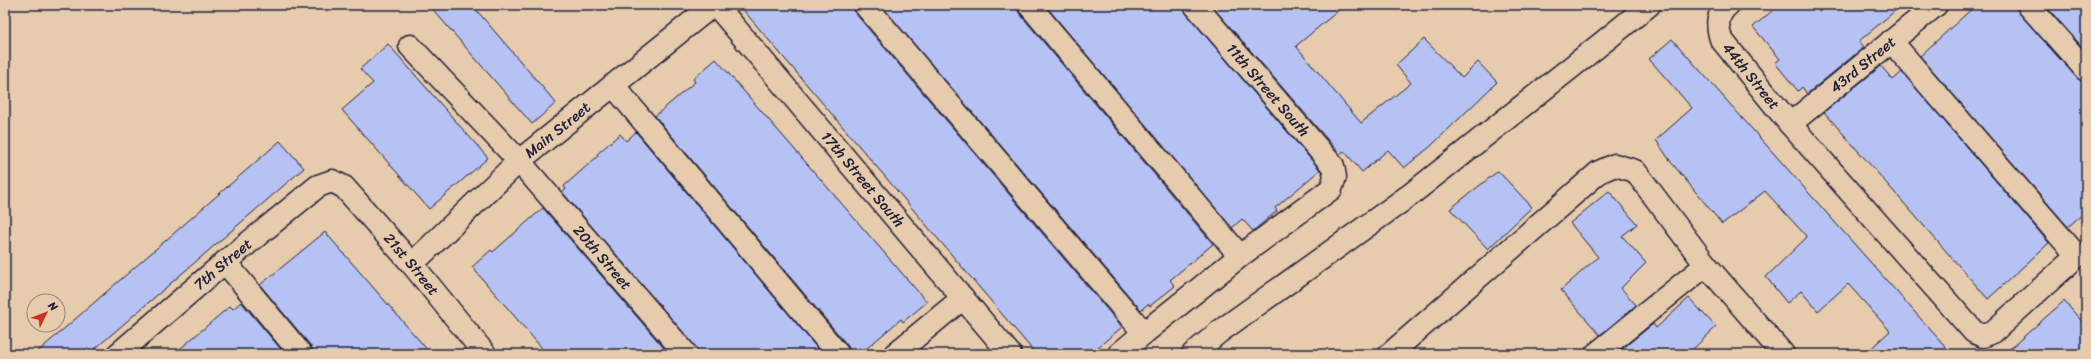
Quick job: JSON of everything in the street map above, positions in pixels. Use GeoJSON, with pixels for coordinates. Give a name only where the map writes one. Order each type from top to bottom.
{"type":"FeatureCollection","features":[{"type":"Feature","properties":{"kind":"street","name":"Main Street"},"geometry":{"type":"LineString","coordinates":[[412,264],[519,161],[713,5]]}},
{"type":"Feature","properties":{"kind":"street","name":"17th Street South"},"geometry":{"type":"LineString","coordinates":[[716,5],[1010,354]]}},
{"type":"Feature","properties":{"kind":"street"},"geometry":{"type":"LineString","coordinates":[[865,5],[1144,333]]}},
{"type":"Feature","properties":{"kind":"street"},"geometry":{"type":"LineString","coordinates":[[1029,5],[1240,256],[1119,354]]}},
{"type":"Feature","properties":{"kind":"street","name":"11th Street South"},"geometry":{"type":"LineString","coordinates":[[1195,5],[1333,166],[1335,177],[1331,189],[1240,256]]}},
{"type":"Feature","properties":{"kind":"street"},"geometry":{"type":"LineString","coordinates":[[1193,354],[1219,332],[1410,195],[1649,5]]}},
{"type":"Feature","properties":{"kind":"street","name":"44th Street"},"geometry":{"type":"LineString","coordinates":[[1728,5],[1724,9],[1717,23],[1721,39],[1790,124],[1974,332],[1983,336],[1993,332],[2081,260]]}},
{"type":"Feature","properties":{"kind":"street","name":"43rd Street"},"geometry":{"type":"LineString","coordinates":[[1790,124],[1936,5]]}},
{"type":"Feature","properties":{"kind":"street"},"geometry":{"type":"LineString","coordinates":[[2028,5],[2086,70]]}},
{"type":"Feature","properties":{"kind":"street"},"geometry":{"type":"LineString","coordinates":[[1891,41],[2081,260]]}},
{"type":"Feature","properties":{"kind":"street","name":"20th Street"},"geometry":{"type":"LineString","coordinates":[[410,46],[519,161],[686,354]]}},
{"type":"Feature","properties":{"kind":"street"},"geometry":{"type":"LineString","coordinates":[[613,85],[838,354]]}},
{"type":"Feature","properties":{"kind":"street"},"geometry":{"type":"LineString","coordinates":[[1390,354],[1599,172],[1615,165],[1635,171],[1706,265],[1783,354]]}},
{"type":"Feature","properties":{"kind":"street","name":"21st Street"},"geometry":{"type":"LineString","coordinates":[[332,180],[344,187],[412,264],[485,354]]}},
{"type":"Feature","properties":{"kind":"street","name":"7th Street"},"geometry":{"type":"LineString","coordinates":[[128,351],[225,262],[318,186],[332,180]]}},
{"type":"Feature","properties":{"kind":"street"},"geometry":{"type":"LineString","coordinates":[[225,262],[301,354]]}},
{"type":"Feature","properties":{"kind":"street"},"geometry":{"type":"LineString","coordinates":[[1596,354],[1706,265]]}},
{"type":"Feature","properties":{"kind":"street"},"geometry":{"type":"LineString","coordinates":[[895,354],[963,298]]}},
{"type":"Feature","properties":{"kind":"building"},"geometry":{"type":"Polygon","coordinates":[[[429,5],[472,5],[556,103],[532,124],[429,5]]]}},
{"type":"Feature","properties":{"kind":"building"},"geometry":{"type":"Polygon","coordinates":[[[739,5],[853,5],[855,13],[1122,327],[1090,354],[1036,354],[739,5]]]}},
{"type":"Feature","properties":{"kind":"building"},"geometry":{"type":"Polygon","coordinates":[[[881,5],[1017,5],[1019,13],[1213,244],[1170,280],[1175,286],[1150,306],[1148,304],[1141,310],[881,5]]]}},
{"type":"Feature","properties":{"kind":"building"},"geometry":{"type":"Polygon","coordinates":[[[1045,5],[1183,5],[1186,13],[1320,170],[1275,208],[1277,211],[1253,231],[1242,219],[1232,228],[1045,5]]]}},
{"type":"Feature","properties":{"kind":"building"},"geometry":{"type":"Polygon","coordinates":[[[1211,5],[1345,5],[1296,46],[1361,123],[1411,83],[1396,65],[1424,39],[1462,78],[1478,62],[1497,82],[1431,146],[1404,168],[1388,150],[1362,172],[1344,151],[1340,154],[1211,5]]]}},
{"type":"Feature","properties":{"kind":"building"},"geometry":{"type":"Polygon","coordinates":[[[1779,5],[1902,5],[1859,41],[1864,47],[1807,94],[1802,87],[1798,91],[1775,63],[1780,59],[1753,27],[1779,5]]]}},
{"type":"Feature","properties":{"kind":"building"},"geometry":{"type":"Polygon","coordinates":[[[1976,5],[2016,5],[2019,13],[2077,78],[2086,82],[2086,211],[2068,227],[1920,56],[1976,5]]]}},
{"type":"Feature","properties":{"kind":"building"},"geometry":{"type":"Polygon","coordinates":[[[2045,5],[2086,5],[2086,51],[2045,5]]]}},
{"type":"Feature","properties":{"kind":"building"},"geometry":{"type":"Polygon","coordinates":[[[1672,39],[1952,354],[1865,354],[1890,331],[1848,284],[1818,311],[1801,291],[1787,303],[1766,277],[1807,237],[1765,191],[1722,224],[1671,162],[1656,140],[1692,108],[1649,59],[1672,39]]]}},
{"type":"Feature","properties":{"kind":"building"},"geometry":{"type":"Polygon","coordinates":[[[388,44],[488,158],[429,209],[342,110],[373,83],[360,69],[388,44]]]}},
{"type":"Feature","properties":{"kind":"building"},"geometry":{"type":"Polygon","coordinates":[[[716,59],[927,302],[903,322],[901,319],[860,354],[850,354],[848,346],[655,116],[695,82],[693,79],[716,59]]]}},
{"type":"Feature","properties":{"kind":"building"},"geometry":{"type":"Polygon","coordinates":[[[1881,66],[1893,80],[1902,72],[2049,243],[1988,299],[1824,112],[1881,66]]]}},
{"type":"Feature","properties":{"kind":"building"},"geometry":{"type":"Polygon","coordinates":[[[636,132],[822,354],[698,354],[695,346],[562,192],[566,189],[564,186],[620,134],[626,141],[636,132]]]}},
{"type":"Feature","properties":{"kind":"building"},"geometry":{"type":"Polygon","coordinates":[[[280,141],[304,168],[89,354],[35,354],[59,333],[66,333],[66,327],[280,141]]]}},
{"type":"Feature","properties":{"kind":"building"},"geometry":{"type":"Polygon","coordinates":[[[1498,171],[1532,207],[1488,249],[1450,209],[1498,171]]]}},
{"type":"Feature","properties":{"kind":"building"},"geometry":{"type":"Polygon","coordinates":[[[1609,191],[1637,224],[1622,236],[1646,263],[1621,288],[1636,305],[1600,335],[1561,290],[1598,257],[1570,223],[1609,191]]]}},
{"type":"Feature","properties":{"kind":"building"},"geometry":{"type":"Polygon","coordinates":[[[543,208],[669,354],[547,354],[472,267],[491,250],[493,252],[543,208]]]}},
{"type":"Feature","properties":{"kind":"building"},"geometry":{"type":"Polygon","coordinates":[[[325,232],[431,354],[313,354],[311,346],[260,285],[325,232]]]}},
{"type":"Feature","properties":{"kind":"building"},"geometry":{"type":"Polygon","coordinates":[[[1689,298],[1716,327],[1688,354],[1617,353],[1653,324],[1656,328],[1689,298]]]}},
{"type":"Feature","properties":{"kind":"building"},"geometry":{"type":"Polygon","coordinates":[[[2064,301],[2086,326],[2086,354],[2004,354],[2064,301]]]}},
{"type":"Feature","properties":{"kind":"building"},"geometry":{"type":"Polygon","coordinates":[[[241,302],[285,354],[174,354],[230,306],[233,309],[241,302]]]}}]}
